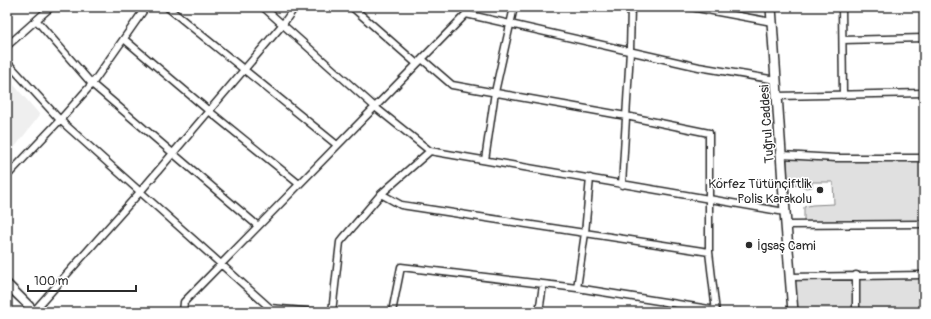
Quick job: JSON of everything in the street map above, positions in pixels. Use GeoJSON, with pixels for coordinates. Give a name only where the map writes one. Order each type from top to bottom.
{"type":"FeatureCollection","features":[{"type":"Feature","properties":{"kind":"main road","name":"Tuğrul Caddesi"},"geometry":{"type":"LineString","coordinates":[[771,7],[785,212],[794,312]]}},
{"type":"Feature","properties":{"kind":"main road"},"geometry":{"type":"LineString","coordinates":[[7,284],[35,312]]}},
{"type":"Feature","properties":{"kind":"main road"},"geometry":{"type":"LineString","coordinates":[[7,298],[22,312]]}},
{"type":"Feature","properties":{"kind":"street"},"geometry":{"type":"LineString","coordinates":[[7,46],[51,7]]}},
{"type":"Feature","properties":{"kind":"street"},"geometry":{"type":"LineString","coordinates":[[7,176],[92,84],[146,7]]}},
{"type":"Feature","properties":{"kind":"street"},"geometry":{"type":"LineString","coordinates":[[167,7],[337,145]]}},
{"type":"Feature","properties":{"kind":"street"},"geometry":{"type":"LineString","coordinates":[[263,7],[375,107],[430,151],[708,200],[785,212]]}},
{"type":"Feature","properties":{"kind":"street"},"geometry":{"type":"LineString","coordinates":[[35,312],[245,70],[295,7]]}},
{"type":"Feature","properties":{"kind":"street"},"geometry":{"type":"LineString","coordinates":[[352,7],[417,64]]}},
{"type":"Feature","properties":{"kind":"street"},"geometry":{"type":"LineString","coordinates":[[183,312],[184,302],[466,14],[466,7]]}},
{"type":"Feature","properties":{"kind":"street"},"geometry":{"type":"LineString","coordinates":[[484,160],[495,92],[514,7]]}},
{"type":"Feature","properties":{"kind":"street"},"geometry":{"type":"LineString","coordinates":[[622,185],[630,51],[631,7]]}},
{"type":"Feature","properties":{"kind":"street"},"geometry":{"type":"LineString","coordinates":[[691,7],[772,22]]}},
{"type":"Feature","properties":{"kind":"street"},"geometry":{"type":"LineString","coordinates":[[842,7],[843,95]]}},
{"type":"Feature","properties":{"kind":"street"},"geometry":{"type":"LineString","coordinates":[[466,14],[699,67],[776,80]]}},
{"type":"Feature","properties":{"kind":"street"},"geometry":{"type":"LineString","coordinates":[[37,20],[92,84],[258,226]]}},
{"type":"Feature","properties":{"kind":"street"},"geometry":{"type":"LineString","coordinates":[[843,40],[924,38]]}},
{"type":"Feature","properties":{"kind":"street"},"geometry":{"type":"LineString","coordinates":[[124,39],[209,111],[299,184]]}},
{"type":"Feature","properties":{"kind":"street"},"geometry":{"type":"LineString","coordinates":[[392,312],[401,267],[577,288],[716,311],[709,252],[709,133],[626,116],[452,85],[422,59]]}},
{"type":"Feature","properties":{"kind":"street"},"geometry":{"type":"LineString","coordinates":[[7,62],[60,120],[270,308],[315,312]]}},
{"type":"Feature","properties":{"kind":"street"},"geometry":{"type":"LineString","coordinates":[[777,96],[924,93]]}},
{"type":"Feature","properties":{"kind":"street"},"geometry":{"type":"LineString","coordinates":[[332,312],[340,242],[381,194],[430,151]]}},
{"type":"Feature","properties":{"kind":"street"},"geometry":{"type":"LineString","coordinates":[[782,155],[836,158],[924,158]]}},
{"type":"Feature","properties":{"kind":"street"},"geometry":{"type":"LineString","coordinates":[[577,288],[585,233],[590,178]]}},
{"type":"Feature","properties":{"kind":"street"},"geometry":{"type":"LineString","coordinates":[[381,194],[401,205],[709,252]]}},
{"type":"Feature","properties":{"kind":"street"},"geometry":{"type":"LineString","coordinates":[[786,225],[924,224]]}},
{"type":"Feature","properties":{"kind":"street"},"geometry":{"type":"LineString","coordinates":[[856,275],[856,312]]}},
{"type":"Feature","properties":{"kind":"street"},"geometry":{"type":"LineString","coordinates":[[790,277],[924,275]]}},
{"type":"Feature","properties":{"kind":"street"},"geometry":{"type":"LineString","coordinates":[[539,312],[543,285]]}},
{"type":"Feature","properties":{"kind":"shaded area"},"geometry":{"type":"Polygon","coordinates":[[[7,77],[40,115],[7,157],[7,77]]]}},
{"type":"Feature","properties":{"kind":"shaded area"},"geometry":{"type":"Polygon","coordinates":[[[787,156],[924,158],[924,224],[804,224],[804,207],[834,204],[833,182],[812,182],[812,187],[806,188],[801,185],[788,186],[787,156]]]}},
{"type":"Feature","properties":{"kind":"shaded area"},"geometry":{"type":"Polygon","coordinates":[[[924,275],[924,312],[793,312],[790,277],[924,275]]]}},
{"type":"Feature","properties":{"kind":"place","name":"Körfez Tütünçiftlik Polis Karakolu"},"geometry":{"type":"Point","coordinates":[820,190]}},
{"type":"Feature","properties":{"kind":"place","name":"İgsaş Cami"},"geometry":{"type":"Point","coordinates":[749,245]}}]}
